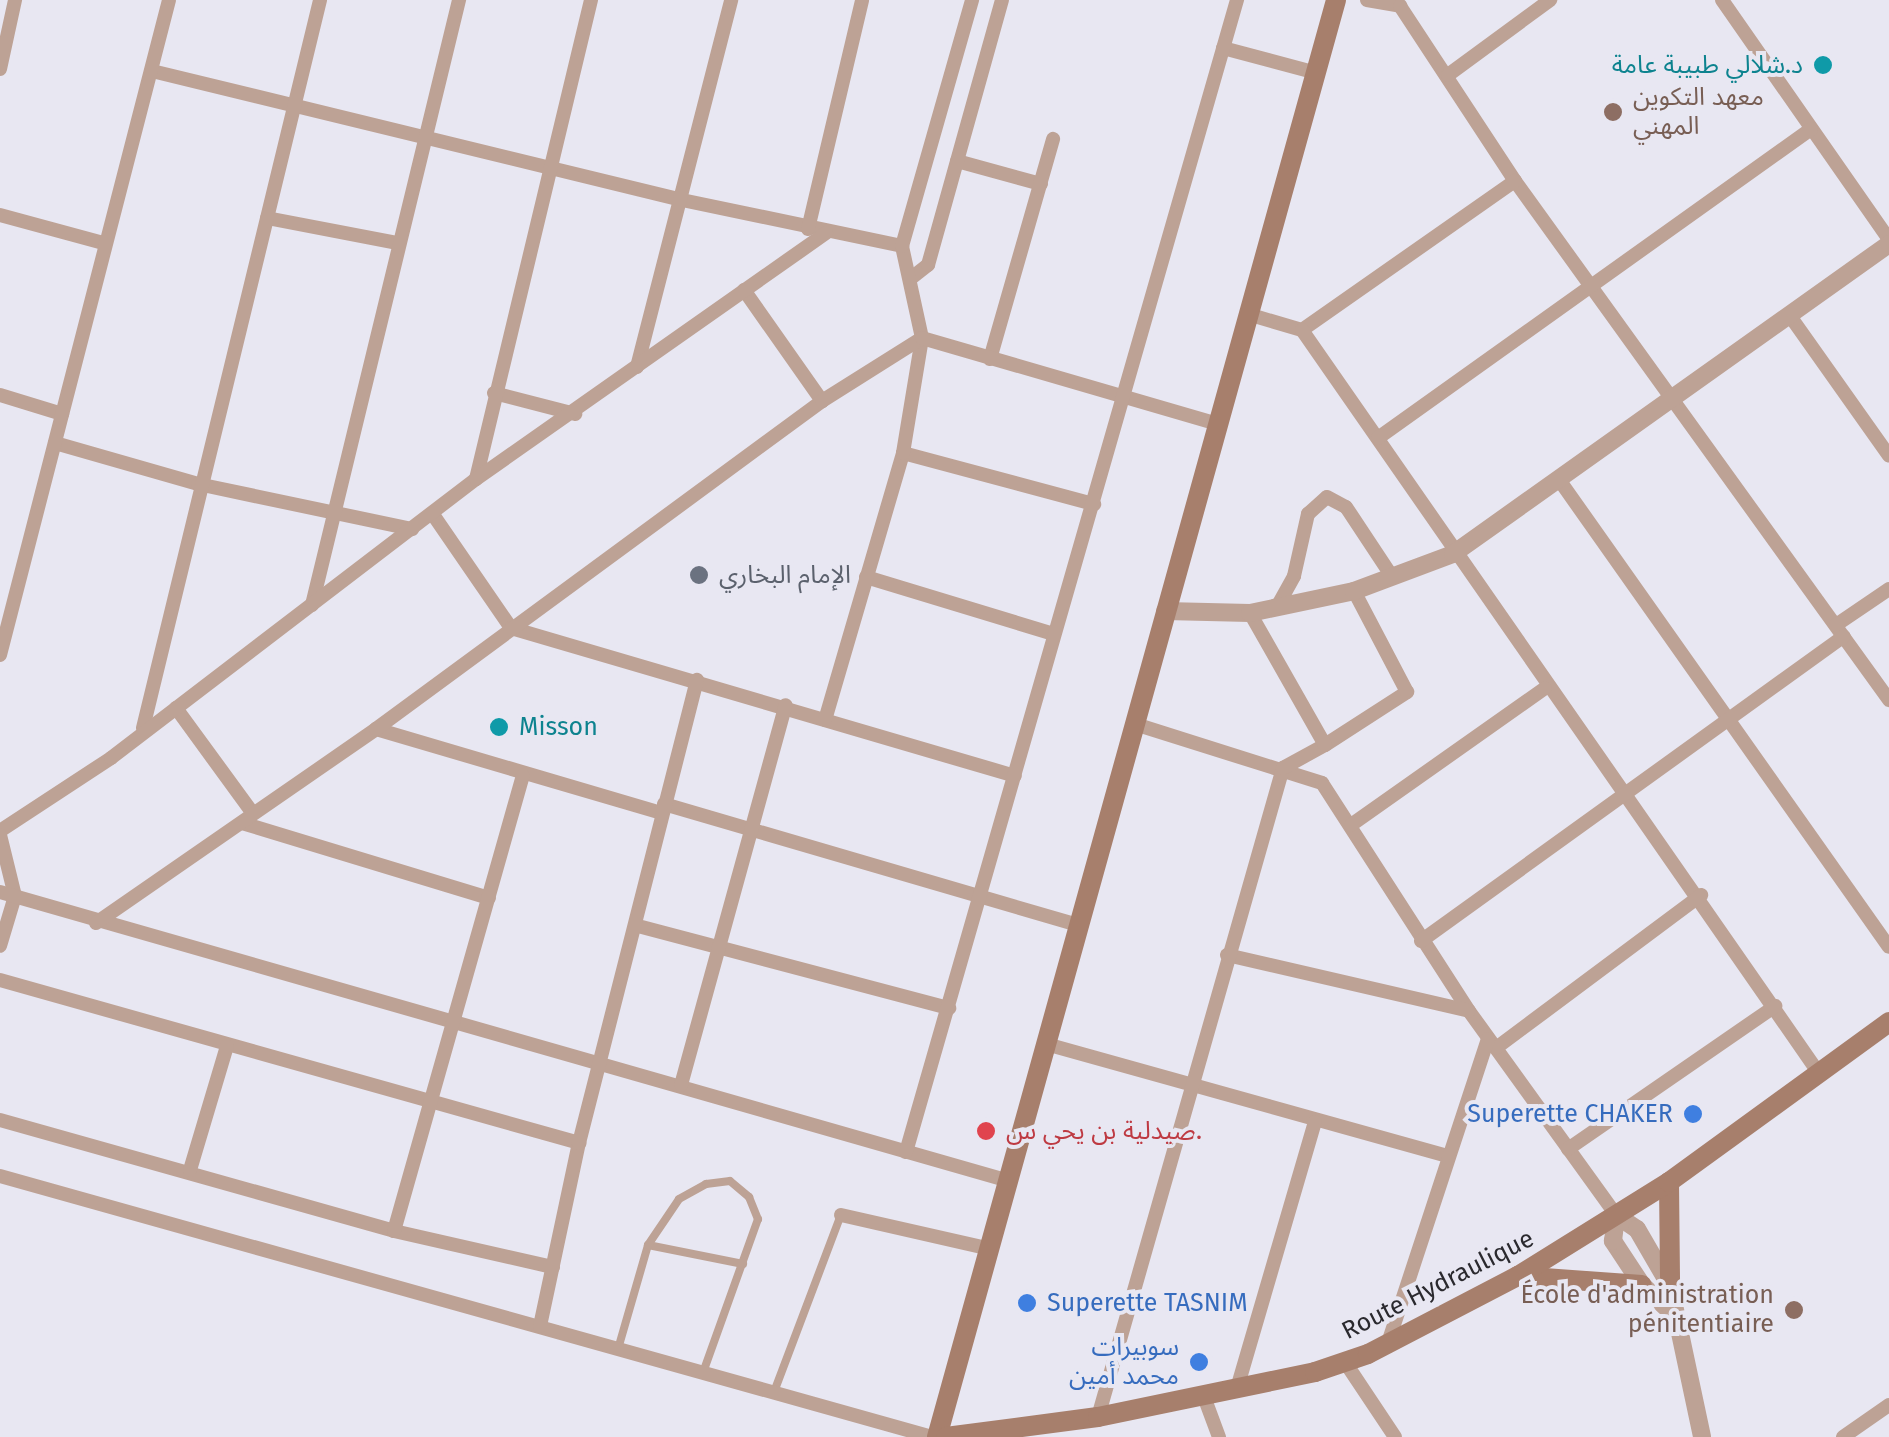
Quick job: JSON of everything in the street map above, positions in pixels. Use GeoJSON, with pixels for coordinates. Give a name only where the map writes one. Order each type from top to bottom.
{"type":"FeatureCollection","features":[{"type":"Feature","properties":{"kind":"main road"},"geometry":{"type":"LineString","coordinates":[[935,1437],[1138,726],[1165,611],[1251,315],[1336,0]]}},
{"type":"Feature","properties":{"kind":"main road","name":"Route Hydraulique"},"geometry":{"type":"LineString","coordinates":[[946,1437],[1098,1417],[1345,1362],[1518,1276],[1669,1182],[1889,1022]]}},
{"type":"Feature","properties":{"kind":"main road"},"geometry":{"type":"LineString","coordinates":[[1669,1182],[1670,1286]]}},
{"type":"Feature","properties":{"kind":"main road"},"geometry":{"type":"LineString","coordinates":[[1518,1276],[1642,1285]]}},
{"type":"Feature","properties":{"kind":"street"},"geometry":{"type":"LineString","coordinates":[[0,68],[15,0]]}},
{"type":"Feature","properties":{"kind":"street"},"geometry":{"type":"LineString","coordinates":[[0,655],[103,243],[169,0]]}},
{"type":"Feature","properties":{"kind":"street"},"geometry":{"type":"LineString","coordinates":[[143,728],[198,484],[320,0]]}},
{"type":"Feature","properties":{"kind":"street"},"geometry":{"type":"LineString","coordinates":[[312,605],[459,0]]}},
{"type":"Feature","properties":{"kind":"street"},"geometry":{"type":"LineString","coordinates":[[476,479],[591,0]]}},
{"type":"Feature","properties":{"kind":"street"},"geometry":{"type":"LineString","coordinates":[[637,368],[731,0]]}},
{"type":"Feature","properties":{"kind":"street"},"geometry":{"type":"LineString","coordinates":[[808,229],[862,0]]}},
{"type":"Feature","properties":{"kind":"street"},"geometry":{"type":"LineString","coordinates":[[825,720],[903,453],[922,338],[902,246],[972,0]]}},
{"type":"Feature","properties":{"kind":"street"},"geometry":{"type":"LineString","coordinates":[[910,280],[928,265],[1002,0]]}},
{"type":"Feature","properties":{"kind":"street"},"geometry":{"type":"LineString","coordinates":[[906,1152],[982,899],[1054,634],[1094,504],[1120,398],[1237,0]]}},
{"type":"Feature","properties":{"kind":"street"},"geometry":{"type":"LineString","coordinates":[[1367,0],[1404,3],[1516,180],[1591,288],[1675,398],[1889,700]]}},
{"type":"Feature","properties":{"kind":"street"},"geometry":{"type":"LineString","coordinates":[[1448,75],[1550,0]]}},
{"type":"Feature","properties":{"kind":"street"},"geometry":{"type":"LineString","coordinates":[[1165,611],[1250,613],[1354,590],[1453,554],[1790,316],[1889,241],[1722,0]]}},
{"type":"Feature","properties":{"kind":"street"},"geometry":{"type":"LineString","coordinates":[[1223,48],[1318,73]]}},
{"type":"Feature","properties":{"kind":"street"},"geometry":{"type":"LineString","coordinates":[[152,70],[682,200],[902,246]]}},
{"type":"Feature","properties":{"kind":"street"},"geometry":{"type":"LineString","coordinates":[[1378,438],[1812,129]]}},
{"type":"Feature","properties":{"kind":"street"},"geometry":{"type":"LineString","coordinates":[[990,359],[1053,140]]}},
{"type":"Feature","properties":{"kind":"street"},"geometry":{"type":"LineString","coordinates":[[957,161],[1041,184]]}},
{"type":"Feature","properties":{"kind":"street"},"geometry":{"type":"LineString","coordinates":[[1302,330],[1516,180]]}},
{"type":"Feature","properties":{"kind":"street"},"geometry":{"type":"LineString","coordinates":[[0,215],[103,243]]}},
{"type":"Feature","properties":{"kind":"street"},"geometry":{"type":"LineString","coordinates":[[267,218],[397,243]]}},
{"type":"Feature","properties":{"kind":"street"},"geometry":{"type":"LineString","coordinates":[[0,946],[8,894],[0,833],[111,758],[143,728],[176,708],[434,516],[476,479],[575,414],[826,233]]}},
{"type":"Feature","properties":{"kind":"street"},"geometry":{"type":"LineString","coordinates":[[744,290],[822,402]]}},
{"type":"Feature","properties":{"kind":"street"},"geometry":{"type":"LineString","coordinates":[[1251,315],[1302,330],[1545,688],[1700,895],[1818,1072]]}},
{"type":"Feature","properties":{"kind":"street"},"geometry":{"type":"LineString","coordinates":[[1790,316],[1889,456]]}},
{"type":"Feature","properties":{"kind":"street"},"geometry":{"type":"LineString","coordinates":[[96,923],[376,729],[822,402],[922,338],[1218,424]]}},
{"type":"Feature","properties":{"kind":"street"},"geometry":{"type":"LineString","coordinates":[[494,394],[575,414]]}},
{"type":"Feature","properties":{"kind":"street"},"geometry":{"type":"LineString","coordinates":[[0,395],[62,414]]}},
{"type":"Feature","properties":{"kind":"street"},"geometry":{"type":"LineString","coordinates":[[55,443],[198,484],[412,529]]}},
{"type":"Feature","properties":{"kind":"street"},"geometry":{"type":"LineString","coordinates":[[903,453],[1094,504]]}},
{"type":"Feature","properties":{"kind":"street"},"geometry":{"type":"LineString","coordinates":[[1560,480],[1889,947]]}},
{"type":"Feature","properties":{"kind":"street"},"geometry":{"type":"LineString","coordinates":[[1277,607],[1294,576],[1308,514],[1327,497],[1346,508],[1391,575]]}},
{"type":"Feature","properties":{"kind":"street"},"geometry":{"type":"LineString","coordinates":[[434,516],[512,628],[786,705],[1014,776]]}},
{"type":"Feature","properties":{"kind":"street"},"geometry":{"type":"LineString","coordinates":[[866,578],[1054,634]]}},
{"type":"Feature","properties":{"kind":"street"},"geometry":{"type":"LineString","coordinates":[[1421,941],[1730,718],[1889,589]]}},
{"type":"Feature","properties":{"kind":"street"},"geometry":{"type":"LineString","coordinates":[[1098,1417],[1283,768],[1407,692],[1354,590]]}},
{"type":"Feature","properties":{"kind":"street"},"geometry":{"type":"LineString","coordinates":[[1250,613],[1325,745]]}},
{"type":"Feature","properties":{"kind":"street"},"geometry":{"type":"LineString","coordinates":[[540,1326],[579,1144],[603,1064],[697,680]]}},
{"type":"Feature","properties":{"kind":"street"},"geometry":{"type":"LineString","coordinates":[[1351,826],[1545,688]]}},
{"type":"Feature","properties":{"kind":"street"},"geometry":{"type":"LineString","coordinates":[[681,1086],[786,705]]}},
{"type":"Feature","properties":{"kind":"street"},"geometry":{"type":"LineString","coordinates":[[176,708],[246,817],[489,898]]}},
{"type":"Feature","properties":{"kind":"street"},"geometry":{"type":"LineString","coordinates":[[1138,726],[1322,783],[1469,1012],[1616,1215],[1637,1229],[1670,1286],[1672,1314],[1702,1437]]}},
{"type":"Feature","properties":{"kind":"street"},"geometry":{"type":"LineString","coordinates":[[376,729],[523,776],[663,808],[1080,926]]}},
{"type":"Feature","properties":{"kind":"street"},"geometry":{"type":"LineString","coordinates":[[394,1231],[523,776]]}},
{"type":"Feature","properties":{"kind":"street"},"geometry":{"type":"LineString","coordinates":[[8,894],[96,923],[1006,1180]]}},
{"type":"Feature","properties":{"kind":"street"},"geometry":{"type":"LineString","coordinates":[[1388,1343],[1446,1156],[1492,1044],[1700,895]]}},
{"type":"Feature","properties":{"kind":"street"},"geometry":{"type":"LineString","coordinates":[[638,926],[950,1008]]}},
{"type":"Feature","properties":{"kind":"street"},"geometry":{"type":"LineString","coordinates":[[1227,955],[1469,1012]]}},
{"type":"Feature","properties":{"kind":"street"},"geometry":{"type":"LineString","coordinates":[[0,980],[431,1106],[579,1144]]}},
{"type":"Feature","properties":{"kind":"street"},"geometry":{"type":"LineString","coordinates":[[1568,1149],[1775,1006]]}},
{"type":"Feature","properties":{"kind":"street"},"geometry":{"type":"LineString","coordinates":[[1046,1044],[1446,1156]]}},
{"type":"Feature","properties":{"kind":"street"},"geometry":{"type":"LineString","coordinates":[[190,1170],[227,1046]]}},
{"type":"Feature","properties":{"kind":"street"},"geometry":{"type":"LineString","coordinates":[[0,1120],[190,1170],[394,1231],[552,1268]]}},
{"type":"Feature","properties":{"kind":"street"},"geometry":{"type":"LineString","coordinates":[[1238,1386],[1315,1122]]}},
{"type":"Feature","properties":{"kind":"street"},"geometry":{"type":"LineString","coordinates":[[0,1176],[935,1437]]}},
{"type":"Feature","properties":{"kind":"street"},"geometry":{"type":"LineString","coordinates":[[841,1215],[991,1249]]}},
{"type":"Feature","properties":{"kind":"street"},"geometry":{"type":"LineString","coordinates":[[1616,1215],[1613,1241],[1642,1285],[1672,1314]]}},
{"type":"Feature","properties":{"kind":"street"},"geometry":{"type":"LineString","coordinates":[[1345,1362],[1395,1437]]}},
{"type":"Feature","properties":{"kind":"street"},"geometry":{"type":"LineString","coordinates":[[1202,1394],[1219,1437]]}},
{"type":"Feature","properties":{"kind":"street"},"geometry":{"type":"LineString","coordinates":[[1843,1437],[1889,1404]]}},
{"type":"Feature","properties":{"kind":"lane"},"geometry":{"type":"LineString","coordinates":[[618,1349],[648,1245],[679,1199],[706,1184],[730,1181],[749,1198],[758,1219],[704,1370]]}},
{"type":"Feature","properties":{"kind":"lane"},"geometry":{"type":"LineString","coordinates":[[774,1392],[841,1215]]}},
{"type":"Feature","properties":{"kind":"lane"},"geometry":{"type":"LineString","coordinates":[[648,1245],[742,1264]]}},
{"type":"Feature","properties":{"kind":"place","name":"د.شلالي طبيبة عامة"},"geometry":{"type":"Point","coordinates":[1823,65]}},
{"type":"Feature","properties":{"kind":"place","name":"معهد التكوين المهني"},"geometry":{"type":"Point","coordinates":[1613,112]}},
{"type":"Feature","properties":{"kind":"place","name":"الإمام البخاري"},"geometry":{"type":"Point","coordinates":[699,575]}},
{"type":"Feature","properties":{"kind":"place","name":"Misson"},"geometry":{"type":"Point","coordinates":[499,727]}},
{"type":"Feature","properties":{"kind":"place","name":"Superette CHAKER"},"geometry":{"type":"Point","coordinates":[1693,1114]}},
{"type":"Feature","properties":{"kind":"place","name":"صيدلية بن يحي س."},"geometry":{"type":"Point","coordinates":[986,1131]}},
{"type":"Feature","properties":{"kind":"place","name":"Superette TASNIM"},"geometry":{"type":"Point","coordinates":[1027,1303]}},
{"type":"Feature","properties":{"kind":"place","name":"École d'administration pénitentiaire"},"geometry":{"type":"Point","coordinates":[1794,1310]}},
{"type":"Feature","properties":{"kind":"place","name":"سوبيرات محمد أمين"},"geometry":{"type":"Point","coordinates":[1199,1362]}}]}
